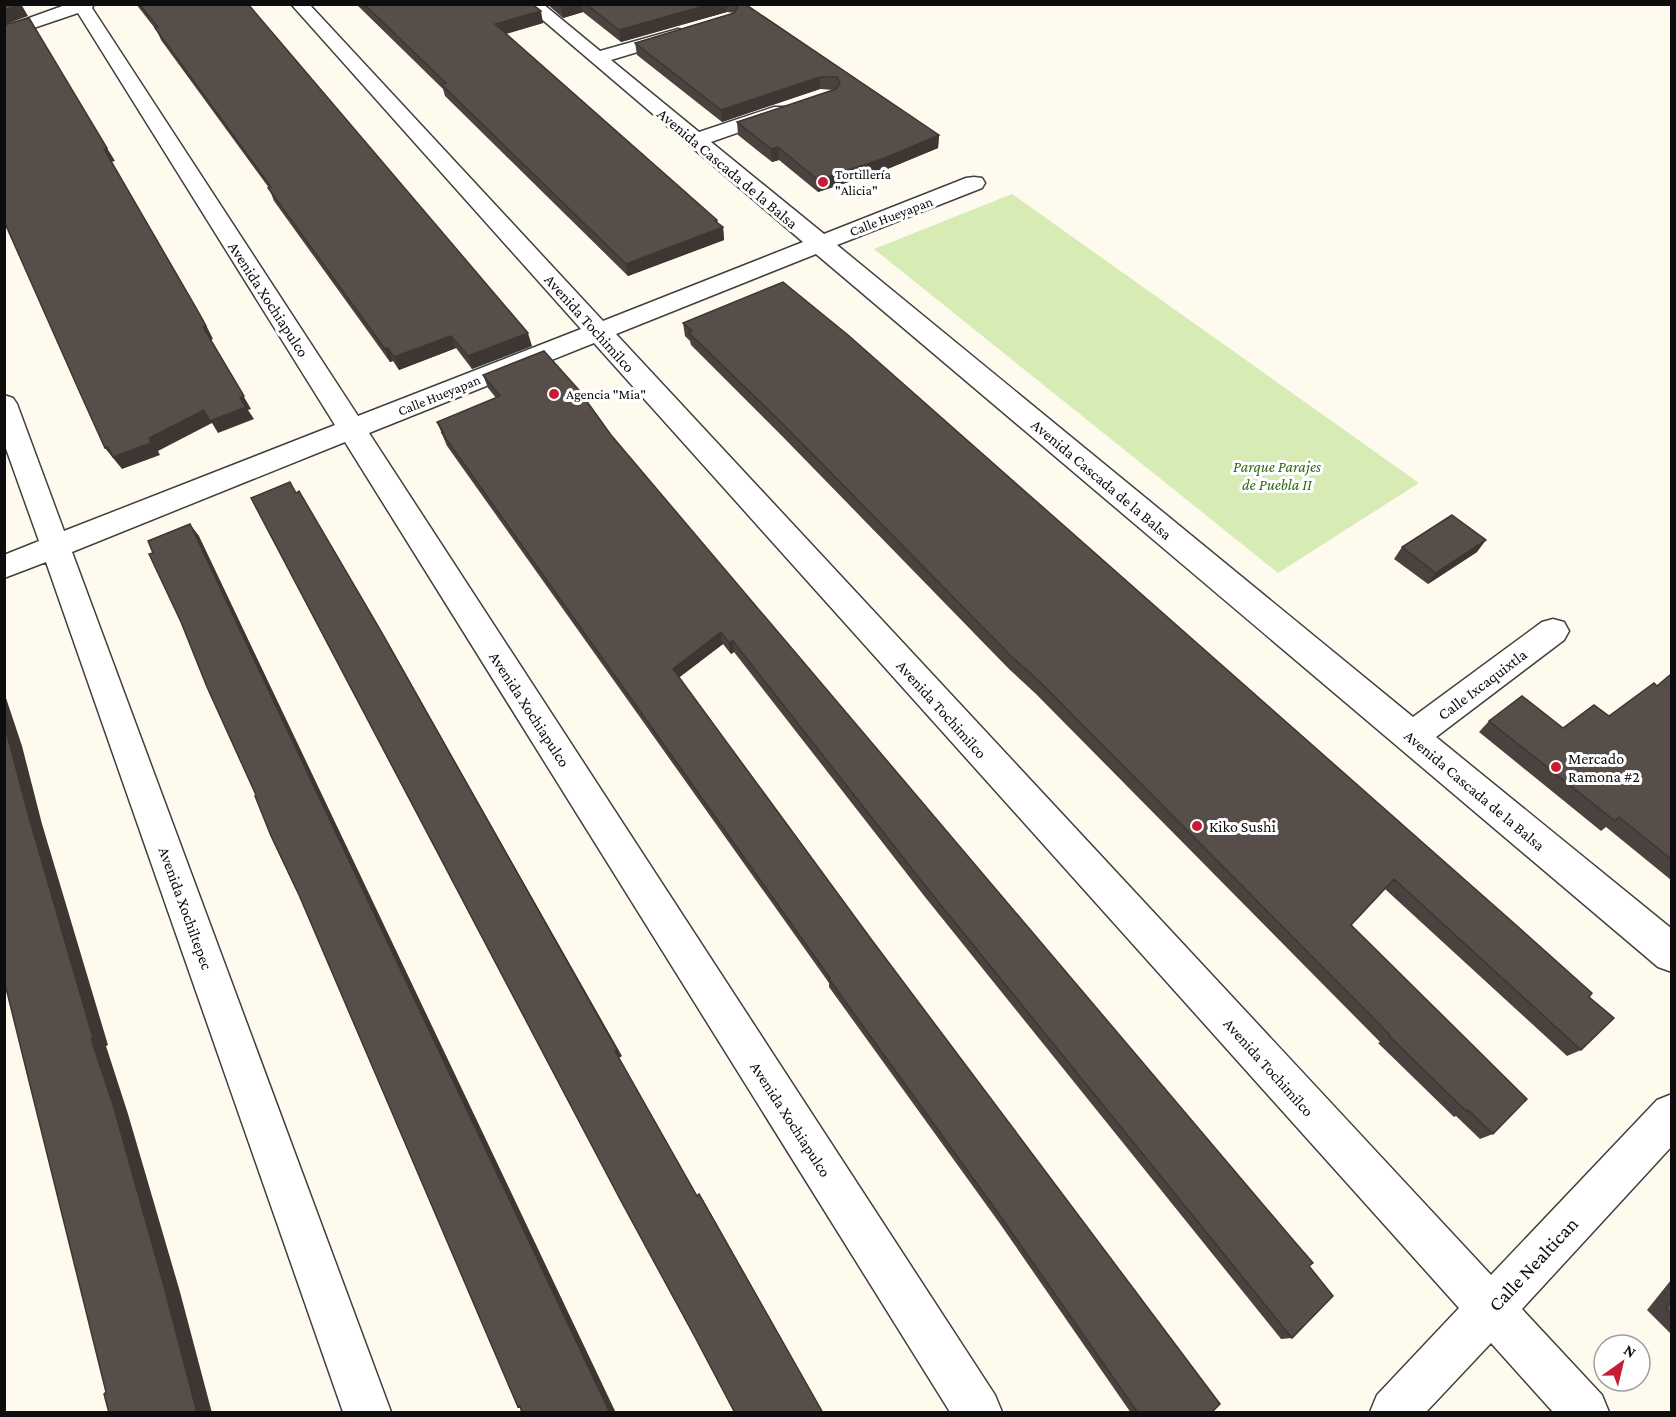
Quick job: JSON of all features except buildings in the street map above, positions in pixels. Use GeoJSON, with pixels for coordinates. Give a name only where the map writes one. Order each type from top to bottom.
{"type":"FeatureCollection","features":[{"type":"Feature","properties":{"kind":"street","name":"Avenida Tochimilco"},"geometry":{"type":"LineString","coordinates":[[299,4],[1585,1413]]}},
{"type":"Feature","properties":{"kind":"street","name":"Avenida Cascada de la Balsa"},"geometry":{"type":"LineString","coordinates":[[532,4],[1671,954]]}},
{"type":"Feature","properties":{"kind":"street"},"geometry":{"type":"LineString","coordinates":[[4,33],[84,5]]}},
{"type":"Feature","properties":{"kind":"street","name":"Avenida Xochiapulco"},"geometry":{"type":"LineString","coordinates":[[84,5],[978,1413]]}},
{"type":"Feature","properties":{"kind":"street"},"geometry":{"type":"LineString","coordinates":[[597,58],[695,29]]}},
{"type":"Feature","properties":{"kind":"street"},"geometry":{"type":"LineString","coordinates":[[695,140],[795,106]]}},
{"type":"Feature","properties":{"kind":"street","name":"Calle Hueyapan"},"geometry":{"type":"LineString","coordinates":[[4,567],[974,183]]}},
{"type":"Feature","properties":{"kind":"street","name":"Avenida Xochiltepec"},"geometry":{"type":"LineString","coordinates":[[4,404],[367,1413]]}},
{"type":"Feature","properties":{"kind":"street","name":"Calle Ixcaquixtla"},"geometry":{"type":"LineString","coordinates":[[1411,737],[1553,631]]}},
{"type":"Feature","properties":{"kind":"street","name":"Calle Nealtican"},"geometry":{"type":"LineString","coordinates":[[1394,1413],[1671,1115]]}},
{"type":"Feature","properties":{"kind":"green space","name":"Parque Parajes de Puebla II"},"geometry":{"type":"Polygon","coordinates":[[[1012,194],[1419,483],[1278,573],[874,249],[1012,194]]]}},
{"type":"Feature","properties":{"kind":"place","name":"Tortillería \"Alicia\""},"geometry":{"type":"Point","coordinates":[823,182]}},
{"type":"Feature","properties":{"kind":"place","name":"Agencia \"Mia\""},"geometry":{"type":"Point","coordinates":[554,394]}},
{"type":"Feature","properties":{"kind":"place","name":"Mercado Ramona #2"},"geometry":{"type":"Point","coordinates":[1556,767]}},
{"type":"Feature","properties":{"kind":"place","name":"Kiko Sushi"},"geometry":{"type":"Point","coordinates":[1197,826]}}]}
